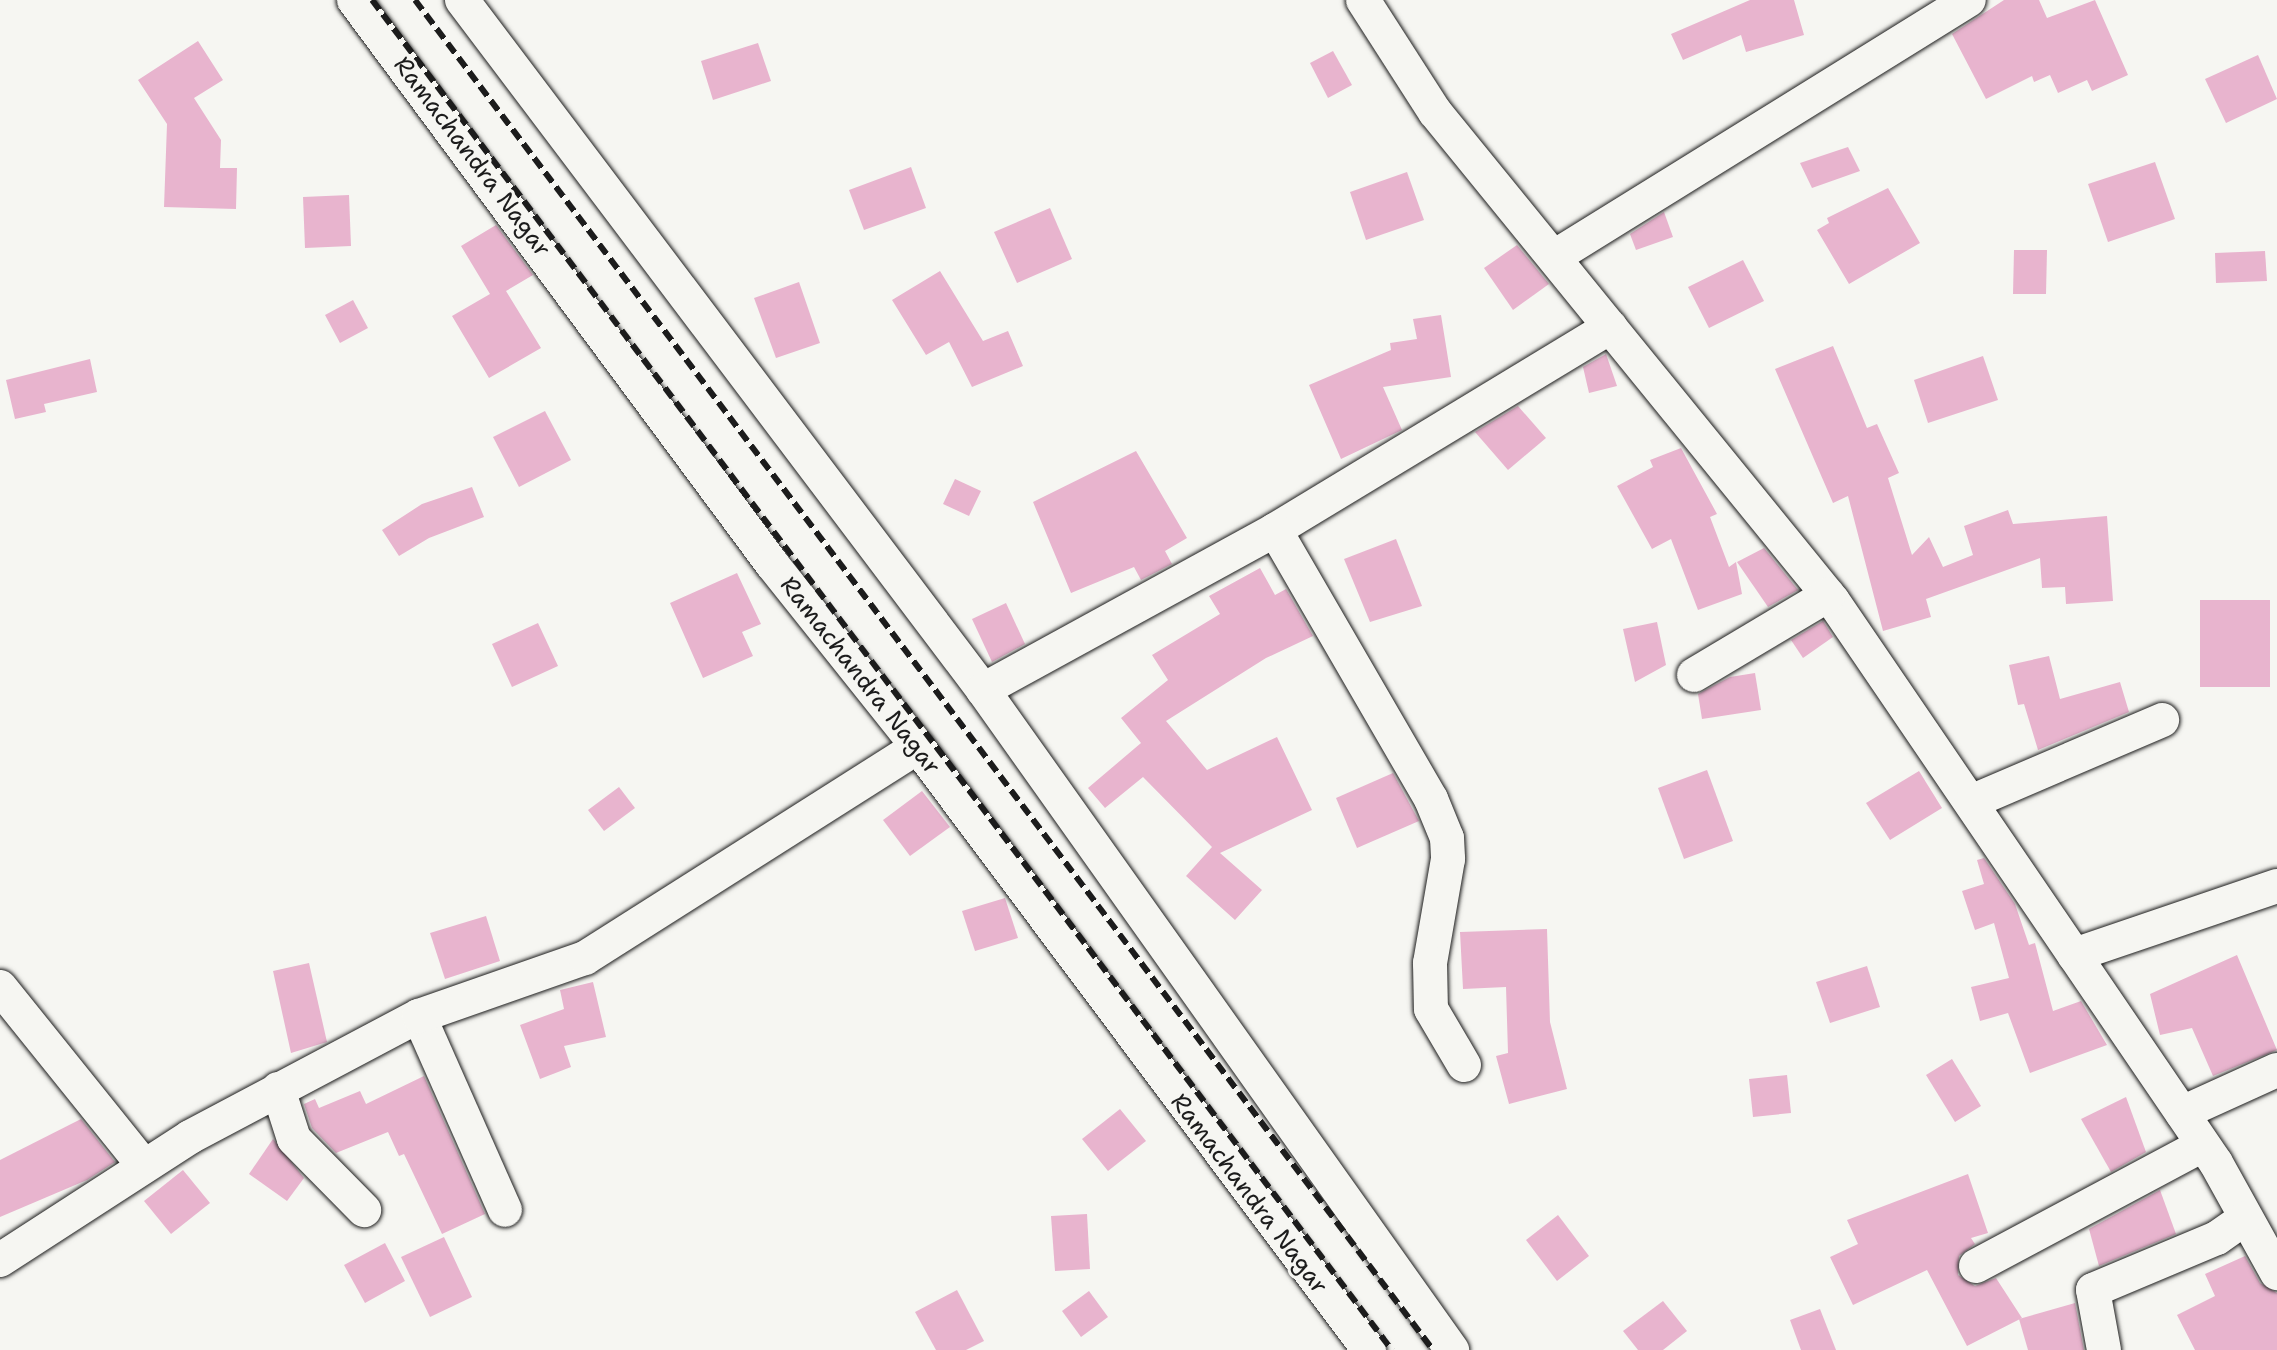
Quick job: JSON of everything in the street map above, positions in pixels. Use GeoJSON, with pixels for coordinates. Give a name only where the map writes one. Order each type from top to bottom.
{"type":"FeatureCollection","features":[{"type":"Feature","properties":{"kind":"street","name":"Ramachandra Nagar"},"geometry":{"type":"LineString","coordinates":[[354,0],[772,564],[918,747],[1369,1350]]}},
{"type":"Feature","properties":{"kind":"street"},"geometry":{"type":"LineString","coordinates":[[462,0],[983,690],[1452,1350]]}},
{"type":"Feature","properties":{"kind":"street"},"geometry":{"type":"LineString","coordinates":[[1363,0],[1435,112],[1828,595],[2182,1113],[2277,1273]]}},
{"type":"Feature","properties":{"kind":"street"},"geometry":{"type":"LineString","coordinates":[[1554,257],[1969,0]]}},
{"type":"Feature","properties":{"kind":"street"},"geometry":{"type":"LineString","coordinates":[[983,690],[1275,530],[1610,327]]}},
{"type":"Feature","properties":{"kind":"street"},"geometry":{"type":"LineString","coordinates":[[1275,530],[1431,799],[1447,838],[1448,859],[1430,963],[1431,1009],[1464,1065]]}},
{"type":"Feature","properties":{"kind":"street"},"geometry":{"type":"LineString","coordinates":[[1694,675],[1828,595]]}},
{"type":"Feature","properties":{"kind":"street"},"geometry":{"type":"LineString","coordinates":[[1971,802],[2162,720]]}},
{"type":"Feature","properties":{"kind":"street"},"geometry":{"type":"LineString","coordinates":[[0,1260],[143,1165],[278,1089],[419,1016],[585,958],[918,747]]}},
{"type":"Feature","properties":{"kind":"street"},"geometry":{"type":"LineString","coordinates":[[2074,955],[2277,886]]}},
{"type":"Feature","properties":{"kind":"street"},"geometry":{"type":"LineString","coordinates":[[0,987],[143,1165]]}},
{"type":"Feature","properties":{"kind":"street"},"geometry":{"type":"LineString","coordinates":[[419,1016],[505,1210]]}},
{"type":"Feature","properties":{"kind":"street"},"geometry":{"type":"LineString","coordinates":[[2182,1113],[2277,1070]]}},
{"type":"Feature","properties":{"kind":"street"},"geometry":{"type":"LineString","coordinates":[[278,1089],[294,1139],[364,1210]]}},
{"type":"Feature","properties":{"kind":"street"},"geometry":{"type":"LineString","coordinates":[[1976,1266],[2203,1145]]}},
{"type":"Feature","properties":{"kind":"street"},"geometry":{"type":"LineString","coordinates":[[2104,1350],[2093,1290],[2217,1238],[2246,1218]]}},
{"type":"Feature","properties":{"kind":"building"},"geometry":{"type":"Polygon","coordinates":[[[1750,0],[1794,0],[1804,35],[1746,52],[1741,35],[1683,60],[1671,34],[1750,0]]]}},
{"type":"Feature","properties":{"kind":"building"},"geometry":{"type":"Polygon","coordinates":[[[2004,0],[2039,0],[2047,18],[2095,0],[2128,75],[2092,91],[2087,80],[2058,93],[2050,75],[2034,82],[2032,76],[1986,99],[1952,34],[2004,0]]]}},
{"type":"Feature","properties":{"kind":"building"},"geometry":{"type":"Polygon","coordinates":[[[198,41],[223,80],[194,98],[221,140],[220,168],[237,168],[236,209],[164,207],[167,124],[138,80],[198,41]]]}},
{"type":"Feature","properties":{"kind":"building"},"geometry":{"type":"Polygon","coordinates":[[[758,43],[771,81],[713,100],[701,61],[758,43]]]}},
{"type":"Feature","properties":{"kind":"building"},"geometry":{"type":"Polygon","coordinates":[[[1333,51],[1352,85],[1328,98],[1310,63],[1333,51]]]}},
{"type":"Feature","properties":{"kind":"building"},"geometry":{"type":"Polygon","coordinates":[[[2258,55],[2277,99],[2226,123],[2205,79],[2258,55]]]}},
{"type":"Feature","properties":{"kind":"building"},"geometry":{"type":"Polygon","coordinates":[[[1848,147],[1860,171],[1812,188],[1800,163],[1848,147]]]}},
{"type":"Feature","properties":{"kind":"building"},"geometry":{"type":"Polygon","coordinates":[[[2155,162],[2175,219],[2108,242],[2088,184],[2155,162]]]}},
{"type":"Feature","properties":{"kind":"building"},"geometry":{"type":"Polygon","coordinates":[[[911,167],[926,208],[864,230],[849,190],[911,167]]]}},
{"type":"Feature","properties":{"kind":"building"},"geometry":{"type":"Polygon","coordinates":[[[1407,172],[1424,220],[1366,240],[1350,192],[1407,172]]]}},
{"type":"Feature","properties":{"kind":"building"},"geometry":{"type":"Polygon","coordinates":[[[1888,188],[1920,243],[1849,284],[1817,230],[1829,223],[1827,218],[1888,188]]]}},
{"type":"Feature","properties":{"kind":"building"},"geometry":{"type":"Polygon","coordinates":[[[349,195],[351,246],[305,248],[303,197],[349,195]]]}},
{"type":"Feature","properties":{"kind":"building"},"geometry":{"type":"Polygon","coordinates":[[[1050,208],[1072,259],[1017,283],[994,232],[1050,208]]]}},
{"type":"Feature","properties":{"kind":"building"},"geometry":{"type":"Polygon","coordinates":[[[1664,212],[1673,237],[1636,250],[1630,234],[1664,212]]]}},
{"type":"Feature","properties":{"kind":"building"},"geometry":{"type":"Polygon","coordinates":[[[496,225],[533,275],[506,291],[541,348],[489,378],[452,316],[490,294],[461,246],[496,225]]]}},
{"type":"Feature","properties":{"kind":"building"},"geometry":{"type":"Polygon","coordinates":[[[1517,245],[1549,284],[1513,310],[1484,268],[1517,245]]]}},
{"type":"Feature","properties":{"kind":"building"},"geometry":{"type":"Polygon","coordinates":[[[2014,250],[2047,250],[2046,294],[2013,294],[2014,250]]]}},
{"type":"Feature","properties":{"kind":"building"},"geometry":{"type":"Polygon","coordinates":[[[2265,251],[2267,281],[2216,283],[2215,253],[2265,251]]]}},
{"type":"Feature","properties":{"kind":"building"},"geometry":{"type":"Polygon","coordinates":[[[1743,260],[1764,301],[1709,328],[1688,287],[1743,260]]]}},
{"type":"Feature","properties":{"kind":"building"},"geometry":{"type":"Polygon","coordinates":[[[940,271],[983,341],[1008,331],[1023,366],[972,387],[949,342],[926,355],[892,300],[940,271]]]}},
{"type":"Feature","properties":{"kind":"building"},"geometry":{"type":"Polygon","coordinates":[[[799,282],[820,343],[776,358],[754,298],[799,282]]]}},
{"type":"Feature","properties":{"kind":"building"},"geometry":{"type":"Polygon","coordinates":[[[353,300],[368,328],[340,343],[325,315],[353,300]]]}},
{"type":"Feature","properties":{"kind":"building"},"geometry":{"type":"Polygon","coordinates":[[[1441,315],[1451,377],[1383,387],[1402,430],[1341,459],[1309,385],[1391,350],[1390,343],[1417,339],[1413,319],[1441,315]]]}},
{"type":"Feature","properties":{"kind":"building"},"geometry":{"type":"Polygon","coordinates":[[[1833,346],[1867,428],[1877,424],[1899,473],[1888,478],[1912,555],[1929,537],[1943,567],[1973,555],[1964,526],[2008,510],[2013,524],[2107,516],[2113,601],[2066,604],[2065,587],[2042,588],[2040,558],[1926,599],[1931,617],[1883,631],[1848,496],[1833,503],[1775,369],[1833,346]]]}},
{"type":"Feature","properties":{"kind":"building"},"geometry":{"type":"Polygon","coordinates":[[[1606,354],[1617,386],[1589,393],[1583,367],[1606,354]]]}},
{"type":"Feature","properties":{"kind":"building"},"geometry":{"type":"Polygon","coordinates":[[[1983,356],[1998,400],[1928,423],[1914,380],[1983,356]]]}},
{"type":"Feature","properties":{"kind":"building"},"geometry":{"type":"Polygon","coordinates":[[[90,359],[97,392],[44,404],[46,412],[15,419],[6,380],[90,359]]]}},
{"type":"Feature","properties":{"kind":"building"},"geometry":{"type":"Polygon","coordinates":[[[1518,406],[1546,438],[1508,470],[1475,432],[1518,406]]]}},
{"type":"Feature","properties":{"kind":"building"},"geometry":{"type":"Polygon","coordinates":[[[545,411],[571,460],[519,487],[493,437],[545,411]]]}},
{"type":"Feature","properties":{"kind":"building"},"geometry":{"type":"Polygon","coordinates":[[[1681,448],[1717,514],[1710,517],[1729,567],[1736,562],[1742,594],[1698,610],[1671,539],[1652,549],[1617,486],[1653,467],[1650,460],[1681,448]]]}},
{"type":"Feature","properties":{"kind":"building"},"geometry":{"type":"Polygon","coordinates":[[[1136,451],[1187,538],[1165,551],[1172,564],[1141,580],[1134,567],[1071,593],[1033,502],[1136,451]]]}},
{"type":"Feature","properties":{"kind":"building"},"geometry":{"type":"Polygon","coordinates":[[[955,479],[981,491],[969,516],[943,504],[955,479]]]}},
{"type":"Feature","properties":{"kind":"building"},"geometry":{"type":"Polygon","coordinates":[[[472,487],[484,517],[429,538],[399,556],[382,530],[422,504],[472,487]]]}},
{"type":"Feature","properties":{"kind":"building"},"geometry":{"type":"Polygon","coordinates":[[[1396,539],[1422,606],[1370,622],[1344,559],[1396,539]]]}},
{"type":"Feature","properties":{"kind":"building"},"geometry":{"type":"Polygon","coordinates":[[[1764,548],[1798,590],[1768,607],[1737,562],[1764,548]]]}},
{"type":"Feature","properties":{"kind":"building"},"geometry":{"type":"Polygon","coordinates":[[[1260,568],[1275,595],[1286,589],[1313,636],[1266,658],[1166,721],[1207,770],[1277,737],[1312,810],[1220,853],[1262,890],[1235,920],[1186,876],[1212,847],[1143,777],[1105,808],[1088,788],[1141,743],[1121,718],[1168,680],[1152,655],[1220,614],[1209,596],[1260,568]]]}},
{"type":"Feature","properties":{"kind":"building"},"geometry":{"type":"Polygon","coordinates":[[[737,573],[761,624],[742,632],[753,656],[703,678],[670,603],[737,573]]]}},
{"type":"Feature","properties":{"kind":"building"},"geometry":{"type":"Polygon","coordinates":[[[2200,600],[2270,600],[2270,687],[2200,687],[2200,600]]]}},
{"type":"Feature","properties":{"kind":"building"},"geometry":{"type":"Polygon","coordinates":[[[1006,603],[1025,644],[992,662],[972,619],[1006,603]]]}},
{"type":"Feature","properties":{"kind":"building"},"geometry":{"type":"Polygon","coordinates":[[[1823,621],[1833,637],[1803,658],[1791,640],[1823,621]]]}},
{"type":"Feature","properties":{"kind":"building"},"geometry":{"type":"Polygon","coordinates":[[[1657,622],[1666,665],[1635,682],[1623,629],[1657,622]]]}},
{"type":"Feature","properties":{"kind":"building"},"geometry":{"type":"Polygon","coordinates":[[[538,623],[558,666],[512,687],[492,644],[538,623]]]}},
{"type":"Feature","properties":{"kind":"building"},"geometry":{"type":"Polygon","coordinates":[[[2049,656],[2060,699],[2120,682],[2129,712],[2038,750],[2024,704],[2018,705],[2009,665],[2049,656]]]}},
{"type":"Feature","properties":{"kind":"building"},"geometry":{"type":"Polygon","coordinates":[[[1755,673],[1761,710],[1702,719],[1698,694],[1730,677],[1755,673]]]}},
{"type":"Feature","properties":{"kind":"building"},"geometry":{"type":"Polygon","coordinates":[[[1707,770],[1733,841],[1684,859],[1658,788],[1707,770]]]}},
{"type":"Feature","properties":{"kind":"building"},"geometry":{"type":"Polygon","coordinates":[[[1919,771],[1942,808],[1890,840],[1866,803],[1919,771]]]}},
{"type":"Feature","properties":{"kind":"building"},"geometry":{"type":"Polygon","coordinates":[[[1393,773],[1419,821],[1357,848],[1336,798],[1393,773]]]}},
{"type":"Feature","properties":{"kind":"building"},"geometry":{"type":"Polygon","coordinates":[[[619,787],[635,808],[604,831],[588,810],[619,787]]]}},
{"type":"Feature","properties":{"kind":"building"},"geometry":{"type":"Polygon","coordinates":[[[922,791],[950,827],[910,856],[883,820],[922,791]]]}},
{"type":"Feature","properties":{"kind":"building"},"geometry":{"type":"Polygon","coordinates":[[[1984,858],[2015,904],[2029,945],[2035,943],[2053,1011],[2081,1001],[2107,1045],[2030,1073],[2008,1013],[1980,1021],[1971,987],[2009,978],[1994,923],[1975,930],[1962,891],[1984,884],[1977,860],[1984,858]]]}},
{"type":"Feature","properties":{"kind":"building"},"geometry":{"type":"Polygon","coordinates":[[[1005,898],[1018,938],[975,951],[962,911],[1005,898]]]}},
{"type":"Feature","properties":{"kind":"building"},"geometry":{"type":"Polygon","coordinates":[[[486,916],[500,961],[445,979],[430,933],[486,916]]]}},
{"type":"Feature","properties":{"kind":"building"},"geometry":{"type":"Polygon","coordinates":[[[1547,929],[1550,1022],[1567,1089],[1509,1104],[1496,1056],[1508,1053],[1506,987],[1463,989],[1460,932],[1547,929]]]}},
{"type":"Feature","properties":{"kind":"building"},"geometry":{"type":"Polygon","coordinates":[[[2237,955],[2277,1050],[2213,1076],[2192,1028],[2160,1035],[2150,994],[2237,955]]]}},
{"type":"Feature","properties":{"kind":"building"},"geometry":{"type":"Polygon","coordinates":[[[309,963],[327,1042],[291,1053],[273,971],[309,963]]]}},
{"type":"Feature","properties":{"kind":"building"},"geometry":{"type":"Polygon","coordinates":[[[1867,966],[1880,1007],[1830,1023],[1816,982],[1867,966]]]}},
{"type":"Feature","properties":{"kind":"building"},"geometry":{"type":"Polygon","coordinates":[[[593,982],[606,1037],[564,1046],[571,1067],[540,1079],[520,1025],[564,1009],[560,990],[593,982]]]}},
{"type":"Feature","properties":{"kind":"building"},"geometry":{"type":"Polygon","coordinates":[[[1952,1059],[1981,1106],[1955,1122],[1926,1075],[1952,1059]]]}},
{"type":"Feature","properties":{"kind":"building"},"geometry":{"type":"Polygon","coordinates":[[[1787,1075],[1791,1113],[1753,1117],[1749,1079],[1787,1075]]]}},
{"type":"Feature","properties":{"kind":"building"},"geometry":{"type":"Polygon","coordinates":[[[424,1076],[485,1214],[442,1234],[404,1154],[399,1156],[388,1132],[336,1153],[312,1128],[304,1104],[315,1099],[319,1108],[360,1091],[366,1104],[424,1076]]]}},
{"type":"Feature","properties":{"kind":"building"},"geometry":{"type":"Polygon","coordinates":[[[2126,1097],[2146,1152],[2111,1172],[2081,1119],[2126,1097]]]}},
{"type":"Feature","properties":{"kind":"building"},"geometry":{"type":"Polygon","coordinates":[[[1120,1109],[1146,1141],[1108,1171],[1082,1139],[1120,1109]]]}},
{"type":"Feature","properties":{"kind":"building"},"geometry":{"type":"Polygon","coordinates":[[[81,1119],[115,1162],[87,1180],[0,1217],[0,1160],[81,1119]]]}},
{"type":"Feature","properties":{"kind":"building"},"geometry":{"type":"Polygon","coordinates":[[[273,1139],[304,1178],[287,1201],[249,1174],[273,1139]]]}},
{"type":"Feature","properties":{"kind":"building"},"geometry":{"type":"Polygon","coordinates":[[[183,1170],[210,1203],[171,1234],[144,1201],[183,1170]]]}},
{"type":"Feature","properties":{"kind":"building"},"geometry":{"type":"Polygon","coordinates":[[[1968,1174],[1988,1233],[1971,1238],[1975,1244],[1959,1256],[1958,1275],[1975,1286],[1996,1278],[2022,1318],[1967,1346],[1927,1270],[1853,1305],[1830,1257],[1858,1244],[1847,1220],[1968,1174]]]}},
{"type":"Feature","properties":{"kind":"building"},"geometry":{"type":"Polygon","coordinates":[[[2160,1190],[2176,1234],[2099,1266],[2089,1229],[2160,1190]]]}},
{"type":"Feature","properties":{"kind":"building"},"geometry":{"type":"Polygon","coordinates":[[[1087,1214],[1090,1269],[1055,1271],[1051,1216],[1087,1214]]]}},
{"type":"Feature","properties":{"kind":"building"},"geometry":{"type":"Polygon","coordinates":[[[1558,1215],[1589,1256],[1557,1281],[1526,1240],[1558,1215]]]}},
{"type":"Feature","properties":{"kind":"building"},"geometry":{"type":"Polygon","coordinates":[[[444,1237],[472,1297],[430,1317],[401,1257],[444,1237]]]}},
{"type":"Feature","properties":{"kind":"building"},"geometry":{"type":"Polygon","coordinates":[[[385,1243],[405,1281],[365,1303],[344,1265],[385,1243]]]}},
{"type":"Feature","properties":{"kind":"building"},"geometry":{"type":"Polygon","coordinates":[[[2245,1256],[2260,1283],[2277,1293],[2277,1350],[2195,1350],[2177,1315],[2215,1296],[2205,1274],[2245,1256]]]}},
{"type":"Feature","properties":{"kind":"building"},"geometry":{"type":"Polygon","coordinates":[[[957,1290],[984,1341],[966,1350],[936,1350],[915,1312],[957,1290]]]}},
{"type":"Feature","properties":{"kind":"building"},"geometry":{"type":"Polygon","coordinates":[[[1089,1291],[1108,1317],[1081,1337],[1062,1311],[1089,1291]]]}},
{"type":"Feature","properties":{"kind":"building"},"geometry":{"type":"Polygon","coordinates":[[[1663,1301],[1687,1331],[1663,1350],[1638,1350],[1623,1331],[1663,1301]]]}},
{"type":"Feature","properties":{"kind":"building"},"geometry":{"type":"Polygon","coordinates":[[[2075,1303],[2084,1350],[2028,1350],[2019,1319],[2075,1303]]]}},
{"type":"Feature","properties":{"kind":"building"},"geometry":{"type":"Polygon","coordinates":[[[1820,1309],[1836,1350],[1801,1350],[1790,1320],[1820,1309]]]}},
{"type":"Feature","properties":{"kind":"railway"},"geometry":{"type":"LineString","coordinates":[[372,0],[1392,1350]]}},
{"type":"Feature","properties":{"kind":"railway"},"geometry":{"type":"LineString","coordinates":[[415,0],[1433,1350]]}}]}
